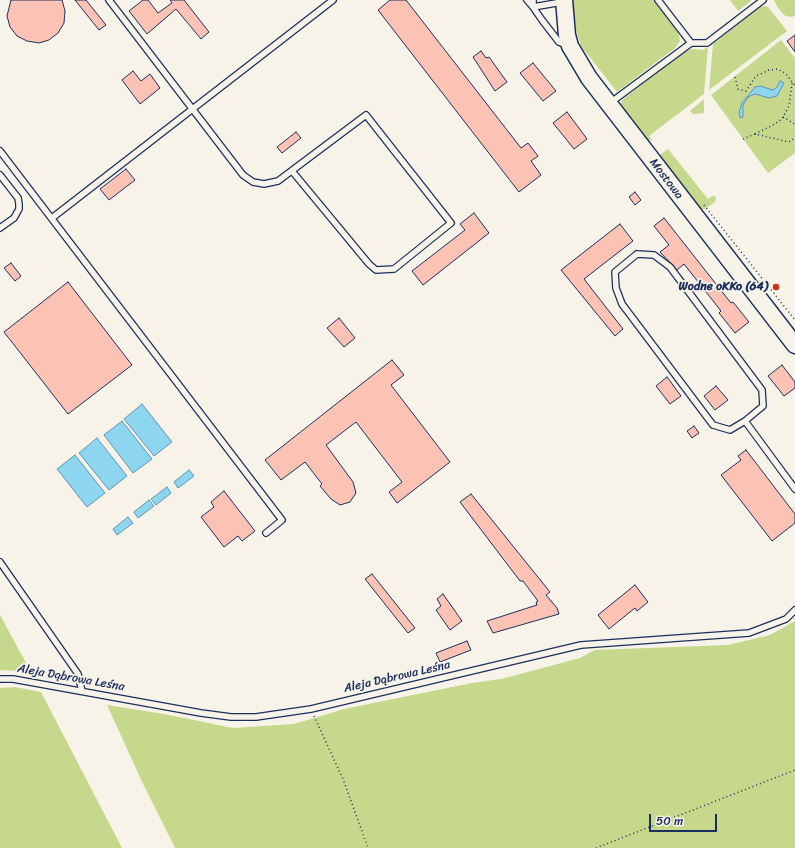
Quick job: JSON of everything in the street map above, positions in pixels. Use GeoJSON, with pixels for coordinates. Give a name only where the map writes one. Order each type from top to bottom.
{"type":"FeatureCollection","features":[{"type":"Feature","properties":{"kind":"street","name":"Mostowa"},"geometry":{"type":"LineString","coordinates":[[564,1],[567,35],[570,46],[589,78],[608,105],[795,345]]}},
{"type":"Feature","properties":{"kind":"lane"},"geometry":{"type":"LineString","coordinates":[[109,0],[243,175],[253,182],[264,184],[278,181],[366,115],[451,223],[394,269],[376,270],[369,264],[292,171]]}},
{"type":"Feature","properties":{"kind":"lane"},"geometry":{"type":"LineString","coordinates":[[52,218],[333,0]]}},
{"type":"Feature","properties":{"kind":"lane"},"geometry":{"type":"LineString","coordinates":[[528,0],[559,42],[570,46]]}},
{"type":"Feature","properties":{"kind":"lane"},"geometry":{"type":"LineString","coordinates":[[533,0],[533,7]]}},
{"type":"Feature","properties":{"kind":"lane"},"geometry":{"type":"LineString","coordinates":[[658,0],[690,43]]}},
{"type":"Feature","properties":{"kind":"lane"},"geometry":{"type":"LineString","coordinates":[[608,105],[690,43],[707,43],[763,0]]}},
{"type":"Feature","properties":{"kind":"lane"},"geometry":{"type":"LineString","coordinates":[[533,7],[564,1]]}},
{"type":"Feature","properties":{"kind":"lane"},"geometry":{"type":"LineString","coordinates":[[0,151],[282,520],[266,533]]}},
{"type":"Feature","properties":{"kind":"lane"},"geometry":{"type":"LineString","coordinates":[[0,175],[18,198],[19,209],[14,218],[0,228]]}},
{"type":"Feature","properties":{"kind":"lane"},"geometry":{"type":"LineString","coordinates":[[637,254],[654,255],[670,267],[762,390],[763,406],[745,421],[730,430],[714,425],[622,304],[616,288],[615,272],[637,254]]}},
{"type":"Feature","properties":{"kind":"lane"},"geometry":{"type":"LineString","coordinates":[[745,421],[795,489]]}},
{"type":"Feature","properties":{"kind":"lane"},"geometry":{"type":"LineString","coordinates":[[0,562],[78,674],[82,691]]}},
{"type":"Feature","properties":{"kind":"lane","name":"Aleja Dąbrowa Leśna"},"geometry":{"type":"LineString","coordinates":[[0,679],[13,679],[232,717],[256,717],[311,709],[581,645],[748,633],[786,619],[795,610]]}},
{"type":"Feature","properties":{"kind":"path"},"geometry":{"type":"LineString","coordinates":[[735,77],[737,87],[742,91],[749,89],[754,77],[769,70],[782,71],[795,86]]}},
{"type":"Feature","properties":{"kind":"path"},"geometry":{"type":"LineString","coordinates":[[744,139],[773,125],[783,117],[789,106],[792,83]]}},
{"type":"Feature","properties":{"kind":"path"},"geometry":{"type":"LineString","coordinates":[[783,117],[795,124]]}},
{"type":"Feature","properties":{"kind":"path"},"geometry":{"type":"LineString","coordinates":[[755,134],[789,142],[795,138]]}},
{"type":"Feature","properties":{"kind":"path"},"geometry":{"type":"LineString","coordinates":[[709,212],[795,320]]}},
{"type":"Feature","properties":{"kind":"path"},"geometry":{"type":"LineString","coordinates":[[311,709],[343,779],[368,848]]}},
{"type":"Feature","properties":{"kind":"path"},"geometry":{"type":"LineString","coordinates":[[596,848],[795,770]]}},
{"type":"Feature","properties":{"kind":"green space"},"geometry":{"type":"Polygon","coordinates":[[[573,0],[654,0],[678,31],[680,41],[675,48],[617,92],[581,46],[576,30],[573,0]]]}},
{"type":"Feature","properties":{"kind":"green space"},"geometry":{"type":"Polygon","coordinates":[[[730,0],[750,0],[751,1],[738,11],[730,0]]]}},
{"type":"Feature","properties":{"kind":"green space"},"geometry":{"type":"Polygon","coordinates":[[[774,0],[795,0],[795,16],[789,17],[784,15],[774,0]]]}},
{"type":"Feature","properties":{"kind":"green space"},"geometry":{"type":"Polygon","coordinates":[[[765,6],[769,8],[787,31],[709,90],[713,44],[760,7],[765,6]]]}},
{"type":"Feature","properties":{"kind":"green space"},"geometry":{"type":"Polygon","coordinates":[[[781,40],[795,58],[795,153],[768,173],[711,95],[781,40]]]}},
{"type":"Feature","properties":{"kind":"green space"},"geometry":{"type":"Polygon","coordinates":[[[708,47],[704,94],[649,136],[652,140],[647,141],[620,106],[622,100],[685,51],[693,49],[703,50],[708,47]]]}},
{"type":"Feature","properties":{"kind":"green space"},"geometry":{"type":"Polygon","coordinates":[[[704,99],[704,113],[693,114],[690,111],[704,99]]]}},
{"type":"Feature","properties":{"kind":"green space"},"geometry":{"type":"Polygon","coordinates":[[[668,149],[708,199],[713,196],[716,197],[715,202],[705,209],[698,209],[657,157],[668,149]]]}},
{"type":"Feature","properties":{"kind":"green space"},"geometry":{"type":"Polygon","coordinates":[[[0,615],[31,672],[0,670],[0,615]]]}},
{"type":"Feature","properties":{"kind":"green space"},"geometry":{"type":"Polygon","coordinates":[[[795,621],[795,848],[175,848],[144,786],[107,705],[164,714],[233,728],[294,724],[344,709],[472,683],[501,679],[580,658],[595,650],[728,645],[770,635],[795,621]]]}},
{"type":"Feature","properties":{"kind":"green space"},"geometry":{"type":"Polygon","coordinates":[[[15,687],[41,692],[122,848],[0,848],[0,688],[15,687]]]}},
{"type":"Feature","properties":{"kind":"water"},"geometry":{"type":"Polygon","coordinates":[[[780,81],[784,83],[777,96],[769,98],[755,94],[748,97],[743,105],[743,117],[740,118],[739,112],[742,103],[755,87],[760,86],[773,90],[777,87],[780,81]]]}},
{"type":"Feature","properties":{"kind":"water"},"geometry":{"type":"Polygon","coordinates":[[[142,404],[172,442],[154,456],[124,419],[142,404]]]}},
{"type":"Feature","properties":{"kind":"water"},"geometry":{"type":"Polygon","coordinates":[[[122,421],[152,459],[133,473],[104,435],[122,421]]]}},
{"type":"Feature","properties":{"kind":"water"},"geometry":{"type":"Polygon","coordinates":[[[97,438],[127,476],[109,490],[79,453],[97,438]]]}},
{"type":"Feature","properties":{"kind":"water"},"geometry":{"type":"Polygon","coordinates":[[[75,455],[105,493],[87,507],[57,469],[75,455]]]}},
{"type":"Feature","properties":{"kind":"water"},"geometry":{"type":"Polygon","coordinates":[[[189,470],[194,476],[178,488],[174,482],[189,470]]]}},
{"type":"Feature","properties":{"kind":"water"},"geometry":{"type":"Polygon","coordinates":[[[167,487],[171,493],[156,505],[151,499],[167,487]]]}},
{"type":"Feature","properties":{"kind":"water"},"geometry":{"type":"Polygon","coordinates":[[[149,500],[154,506],[138,518],[134,512],[149,500]]]}},
{"type":"Feature","properties":{"kind":"water"},"geometry":{"type":"Polygon","coordinates":[[[128,517],[133,523],[117,535],[113,529],[128,517]]]}},
{"type":"Feature","properties":{"kind":"building"},"geometry":{"type":"Polygon","coordinates":[[[11,0],[62,0],[65,11],[64,23],[58,33],[49,40],[39,43],[27,41],[17,36],[10,27],[7,16],[11,0]]]}},
{"type":"Feature","properties":{"kind":"building"},"geometry":{"type":"Polygon","coordinates":[[[75,0],[86,0],[106,25],[99,30],[75,0]]]}},
{"type":"Feature","properties":{"kind":"building"},"geometry":{"type":"Polygon","coordinates":[[[143,0],[148,0],[158,13],[172,3],[170,0],[184,0],[209,32],[201,39],[176,9],[147,34],[129,11],[143,0]]]}},
{"type":"Feature","properties":{"kind":"building"},"geometry":{"type":"Polygon","coordinates":[[[390,0],[406,0],[521,148],[528,143],[538,156],[531,161],[541,175],[519,192],[378,10],[390,0]]]}},
{"type":"Feature","properties":{"kind":"building"},"geometry":{"type":"Polygon","coordinates":[[[795,35],[795,52],[787,41],[795,35]]]}},
{"type":"Feature","properties":{"kind":"building"},"geometry":{"type":"Polygon","coordinates":[[[481,51],[486,58],[489,57],[507,82],[495,91],[473,57],[481,51]]]}},
{"type":"Feature","properties":{"kind":"building"},"geometry":{"type":"Polygon","coordinates":[[[533,63],[556,91],[543,101],[520,73],[533,63]]]}},
{"type":"Feature","properties":{"kind":"building"},"geometry":{"type":"Polygon","coordinates":[[[133,71],[141,81],[150,74],[160,88],[140,104],[122,80],[133,71]]]}},
{"type":"Feature","properties":{"kind":"building"},"geometry":{"type":"Polygon","coordinates":[[[567,112],[587,139],[574,149],[553,123],[567,112]]]}},
{"type":"Feature","properties":{"kind":"building"},"geometry":{"type":"Polygon","coordinates":[[[296,132],[301,138],[282,153],[277,147],[296,132]]]}},
{"type":"Feature","properties":{"kind":"building"},"geometry":{"type":"Polygon","coordinates":[[[126,169],[135,180],[109,200],[100,189],[126,169]]]}},
{"type":"Feature","properties":{"kind":"building"},"geometry":{"type":"Polygon","coordinates":[[[635,192],[641,200],[635,205],[629,197],[635,192]]]}},
{"type":"Feature","properties":{"kind":"building"},"geometry":{"type":"Polygon","coordinates":[[[474,213],[489,233],[423,285],[412,271],[465,230],[460,224],[474,213]]]}},
{"type":"Feature","properties":{"kind":"building"},"geometry":{"type":"Polygon","coordinates":[[[664,218],[731,303],[733,302],[749,322],[735,333],[719,313],[721,311],[684,264],[677,270],[660,252],[669,245],[654,226],[664,218]]]}},
{"type":"Feature","properties":{"kind":"building"},"geometry":{"type":"Polygon","coordinates":[[[620,224],[633,241],[584,279],[623,329],[615,336],[561,270],[620,224]]]}},
{"type":"Feature","properties":{"kind":"building"},"geometry":{"type":"Polygon","coordinates":[[[11,263],[21,276],[15,281],[4,268],[11,263]]]}},
{"type":"Feature","properties":{"kind":"building"},"geometry":{"type":"Polygon","coordinates":[[[68,282],[132,365],[68,414],[4,332],[68,282]]]}},
{"type":"Feature","properties":{"kind":"building"},"geometry":{"type":"Polygon","coordinates":[[[339,318],[355,338],[344,347],[327,328],[339,318]]]}},
{"type":"Feature","properties":{"kind":"building"},"geometry":{"type":"Polygon","coordinates":[[[392,360],[404,375],[391,385],[450,462],[397,503],[389,492],[402,482],[356,422],[326,445],[353,482],[356,493],[350,502],[340,505],[331,499],[320,486],[322,484],[305,462],[281,480],[265,460],[392,360]]]}},
{"type":"Feature","properties":{"kind":"building"},"geometry":{"type":"Polygon","coordinates":[[[782,365],[795,382],[795,388],[784,396],[768,376],[782,365]]]}},
{"type":"Feature","properties":{"kind":"building"},"geometry":{"type":"Polygon","coordinates":[[[667,377],[681,396],[670,404],[656,386],[667,377]]]}},
{"type":"Feature","properties":{"kind":"building"},"geometry":{"type":"Polygon","coordinates":[[[716,386],[728,400],[715,410],[704,396],[716,386]]]}},
{"type":"Feature","properties":{"kind":"building"},"geometry":{"type":"Polygon","coordinates":[[[694,426],[699,433],[692,438],[687,431],[694,426]]]}},
{"type":"Feature","properties":{"kind":"building"},"geometry":{"type":"Polygon","coordinates":[[[746,450],[795,514],[795,523],[772,541],[721,475],[741,460],[738,456],[746,450]]]}},
{"type":"Feature","properties":{"kind":"building"},"geometry":{"type":"Polygon","coordinates":[[[224,491],[255,531],[242,541],[238,536],[224,547],[201,517],[214,507],[211,502],[224,491]]]}},
{"type":"Feature","properties":{"kind":"building"},"geometry":{"type":"Polygon","coordinates":[[[471,494],[550,592],[546,595],[557,608],[559,614],[493,633],[487,621],[537,605],[536,602],[538,601],[523,581],[520,581],[460,502],[471,494]]]}},
{"type":"Feature","properties":{"kind":"building"},"geometry":{"type":"Polygon","coordinates":[[[372,574],[415,628],[408,633],[365,579],[372,574]]]}},
{"type":"Feature","properties":{"kind":"building"},"geometry":{"type":"Polygon","coordinates":[[[635,585],[648,602],[637,611],[635,608],[609,629],[598,615],[635,585]]]}},
{"type":"Feature","properties":{"kind":"building"},"geometry":{"type":"Polygon","coordinates":[[[443,594],[462,621],[450,630],[436,610],[441,606],[437,599],[443,594]]]}},
{"type":"Feature","properties":{"kind":"building"},"geometry":{"type":"Polygon","coordinates":[[[467,641],[471,650],[440,662],[436,653],[467,641]]]}},
{"type":"Feature","properties":{"kind":"place","name":"Wodne oKKo (64)"},"geometry":{"type":"Point","coordinates":[776,287]}}]}
